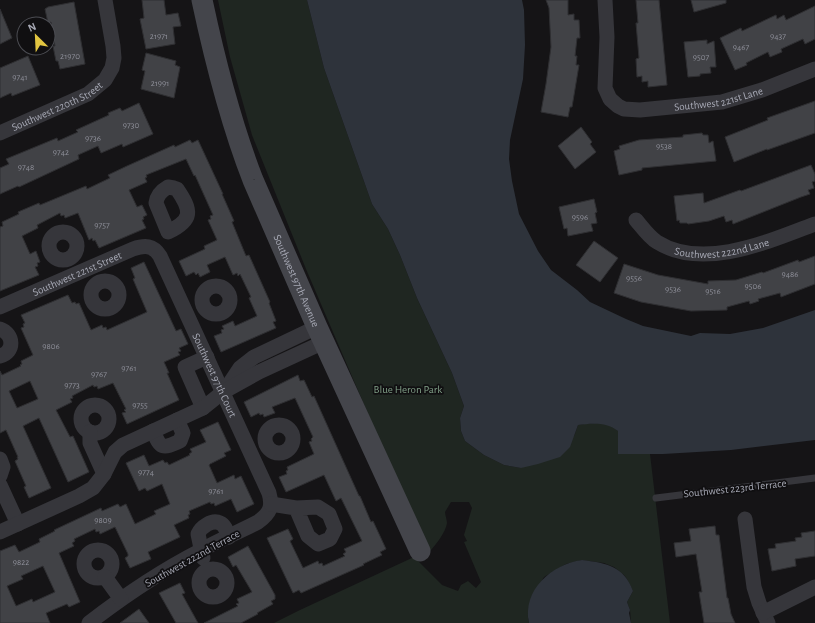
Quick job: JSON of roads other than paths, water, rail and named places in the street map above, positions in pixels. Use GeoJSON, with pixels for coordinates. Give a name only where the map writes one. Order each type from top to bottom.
{"type":"FeatureCollection","features":[{"type":"Feature","properties":{"kind":"street","name":"Southwest 220th Street"},"geometry":{"type":"LineString","coordinates":[[0,133],[88,94],[100,85],[110,73],[114,53],[104,0]]}},
{"type":"Feature","properties":{"kind":"street","name":"Southwest 97th Avenue"},"geometry":{"type":"LineString","coordinates":[[202,0],[222,88],[243,155],[321,335],[420,551]]}},
{"type":"Feature","properties":{"kind":"street","name":"Southwest 221st Lane"},"geometry":{"type":"LineString","coordinates":[[605,0],[607,37],[605,88],[609,97],[618,106],[632,110],[722,102],[762,90],[815,69]]}},
{"type":"Feature","properties":{"kind":"street","name":"Southwest 222nd Lane"},"geometry":{"type":"LineString","coordinates":[[636,220],[655,241],[666,247],[678,251],[706,253],[736,250],[754,246],[815,224]]}},
{"type":"Feature","properties":{"kind":"street"},"geometry":{"type":"LineString","coordinates":[[154,249],[168,232]]}},
{"type":"Feature","properties":{"kind":"street","name":"Southwest 221st Street"},"geometry":{"type":"LineString","coordinates":[[0,307],[143,246],[154,249]]}},
{"type":"Feature","properties":{"kind":"street","name":"Southwest 97th Court"},"geometry":{"type":"LineString","coordinates":[[154,249],[160,256],[224,392],[267,488],[271,504]]}},
{"type":"Feature","properties":{"kind":"street"},"geometry":{"type":"LineString","coordinates":[[68,259],[75,275]]}},
{"type":"Feature","properties":{"kind":"street"},"geometry":{"type":"LineString","coordinates":[[93,267],[99,282]]}},
{"type":"Feature","properties":{"kind":"street"},"geometry":{"type":"LineString","coordinates":[[187,312],[202,305]]}},
{"type":"Feature","properties":{"kind":"street"},"geometry":{"type":"LineString","coordinates":[[0,329],[8,334],[11,342],[9,351],[0,356]]}},
{"type":"Feature","properties":{"kind":"street"},"geometry":{"type":"LineString","coordinates":[[0,532],[93,488],[104,474],[112,456],[119,448],[203,408],[224,392],[240,368],[254,357],[321,335]]}},
{"type":"Feature","properties":{"kind":"street"},"geometry":{"type":"LineString","coordinates":[[203,408],[185,367],[207,357]]}},
{"type":"Feature","properties":{"kind":"street"},"geometry":{"type":"LineString","coordinates":[[153,431],[160,445],[162,446],[166,447],[180,441],[183,433],[177,420]]}},
{"type":"Feature","properties":{"kind":"street"},"geometry":{"type":"LineString","coordinates":[[90,432],[90,443],[104,474]]}},
{"type":"Feature","properties":{"kind":"street"},"geometry":{"type":"LineString","coordinates":[[250,451],[266,444]]}},
{"type":"Feature","properties":{"kind":"street"},"geometry":{"type":"LineString","coordinates":[[0,459],[3,467],[0,476]]}},
{"type":"Feature","properties":{"kind":"street"},"geometry":{"type":"LineString","coordinates":[[0,485],[18,524]]}},
{"type":"Feature","properties":{"kind":"street"},"geometry":{"type":"LineString","coordinates":[[271,504],[296,508]]}},
{"type":"Feature","properties":{"kind":"street","name":"Southwest 222nd Terrace"},"geometry":{"type":"LineString","coordinates":[[91,623],[120,599],[161,573],[201,550],[258,522],[265,517],[271,504]]}},
{"type":"Feature","properties":{"kind":"street"},"geometry":{"type":"LineString","coordinates":[[745,518],[756,596],[765,618],[815,587]]}},
{"type":"Feature","properties":{"kind":"street"},"geometry":{"type":"LineString","coordinates":[[207,570],[198,534],[202,527],[210,523],[220,523],[224,526],[229,536]]}},
{"type":"Feature","properties":{"kind":"street"},"geometry":{"type":"LineString","coordinates":[[105,577],[120,599]]}},
{"type":"Feature","properties":{"kind":"lane","name":"Southwest 223rd Terrace"},"geometry":{"type":"LineString","coordinates":[[656,498],[815,478]]}},
{"type":"Feature","properties":{"kind":"park label","name":"Blue Heron Park"},"geometry":{"type":"Point","coordinates":[408,389]}}]}
